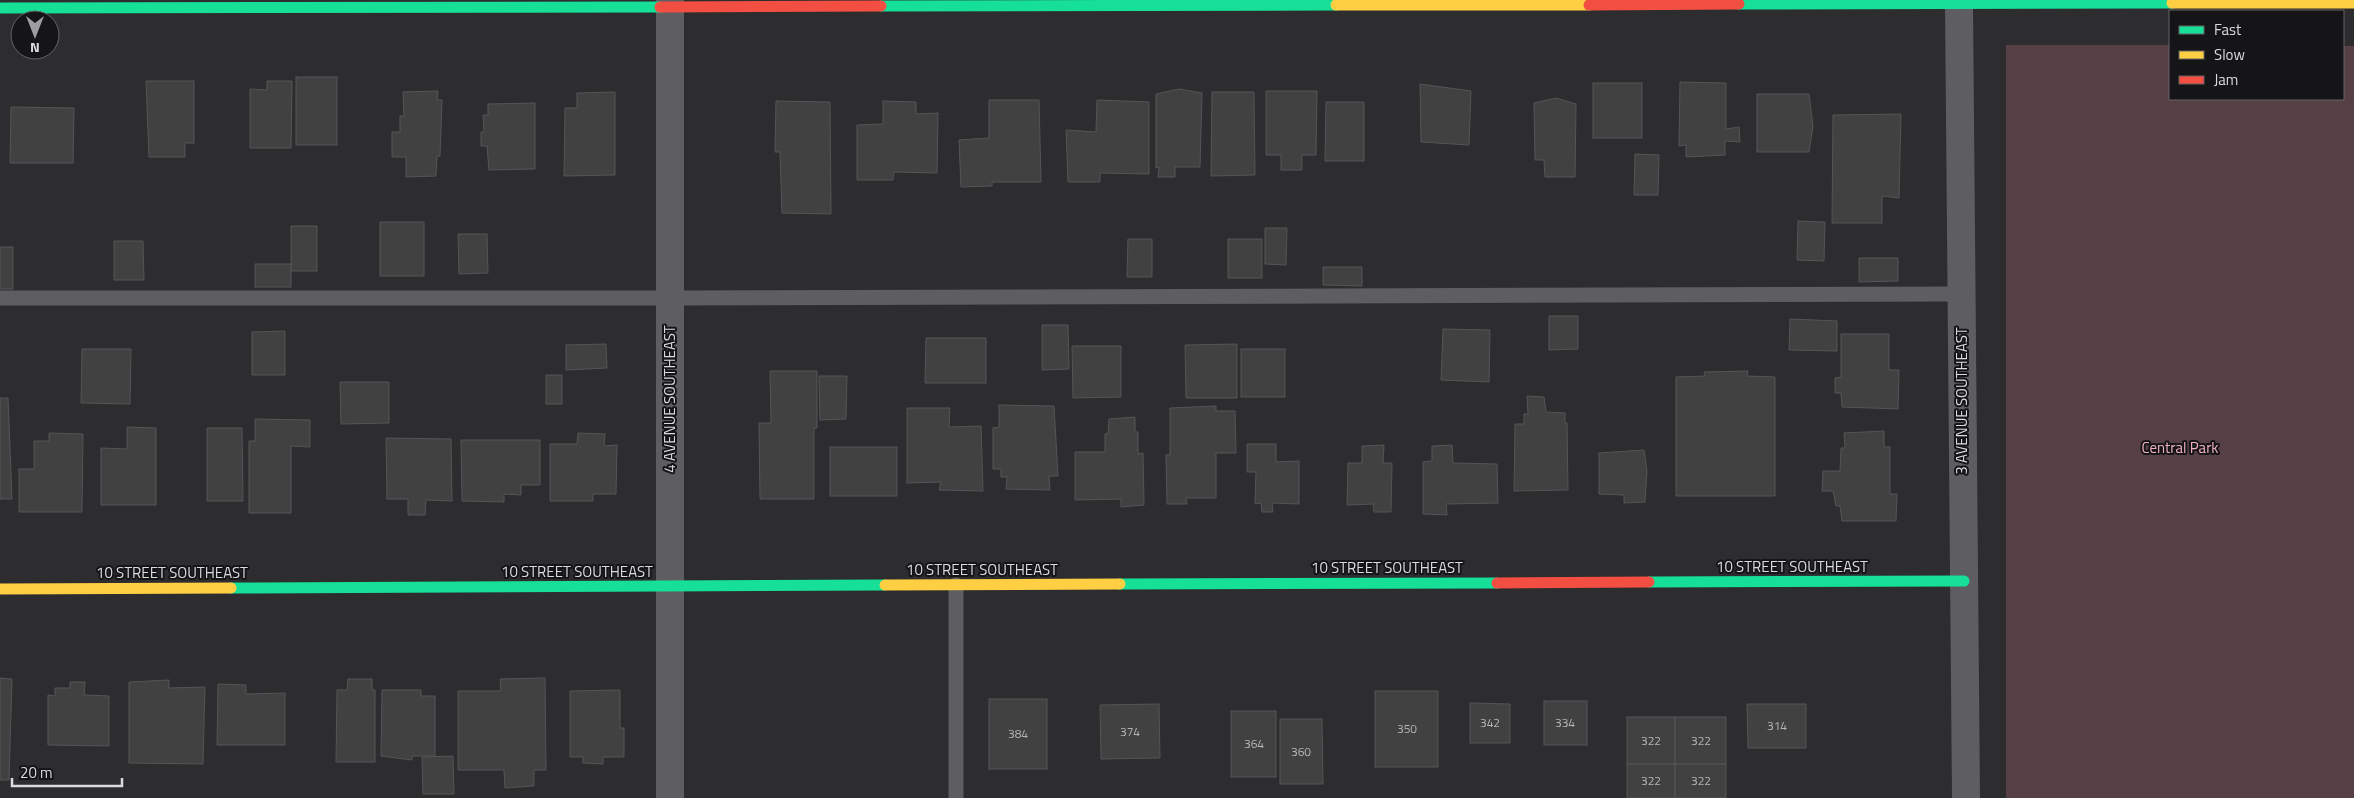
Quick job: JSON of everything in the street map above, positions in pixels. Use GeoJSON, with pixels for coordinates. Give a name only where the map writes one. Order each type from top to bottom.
{"type":"FeatureCollection","features":[{"type":"Feature","properties":{"kind":"street","name":"4 AVENUE SOUTHEAST"},"geometry":{"type":"LineString","coordinates":[[670,3],[670,798]]}},
{"type":"Feature","properties":{"kind":"street"},"geometry":{"type":"LineString","coordinates":[[0,8],[46,4],[2354,3]]}},
{"type":"Feature","properties":{"kind":"street","name":"3 AVENUE SOUTHEAST"},"geometry":{"type":"LineString","coordinates":[[1959,4],[1966,798]]}},
{"type":"Feature","properties":{"kind":"street","name":"10 STREET SOUTHEAST"},"geometry":{"type":"LineString","coordinates":[[0,589],[1964,581]]}},
{"type":"Feature","properties":{"kind":"lane"},"geometry":{"type":"LineString","coordinates":[[0,298],[1962,294]]}},
{"type":"Feature","properties":{"kind":"lane"},"geometry":{"type":"LineString","coordinates":[[956,585],[956,798]]}},
{"type":"Feature","properties":{"kind":"green space","name":"Central Park"},"geometry":{"type":"Polygon","coordinates":[[[2006,45],[2169,45],[2169,100],[2344,100],[2344,46],[2354,46],[2354,798],[2006,798],[2006,45]]]}},
{"type":"Feature","properties":{"kind":"building"},"geometry":{"type":"Polygon","coordinates":[[[296,77],[337,77],[337,145],[296,145],[296,77]]]}},
{"type":"Feature","properties":{"kind":"building"},"geometry":{"type":"Polygon","coordinates":[[[146,81],[194,81],[194,143],[185,143],[185,157],[149,157],[146,81]]]}},
{"type":"Feature","properties":{"kind":"building"},"geometry":{"type":"Polygon","coordinates":[[[267,81],[292,81],[291,148],[250,148],[250,89],[267,90],[267,81]]]}},
{"type":"Feature","properties":{"kind":"building"},"geometry":{"type":"Polygon","coordinates":[[[1680,82],[1726,83],[1726,129],[1739,127],[1740,142],[1725,141],[1725,155],[1686,157],[1686,145],[1679,146],[1680,82]]]}},
{"type":"Feature","properties":{"kind":"building"},"geometry":{"type":"Polygon","coordinates":[[[1593,83],[1642,83],[1642,138],[1593,138],[1593,83]]]}},
{"type":"Feature","properties":{"kind":"building"},"geometry":{"type":"Polygon","coordinates":[[[1420,84],[1471,91],[1469,145],[1421,142],[1420,84]]]}},
{"type":"Feature","properties":{"kind":"building"},"geometry":{"type":"Polygon","coordinates":[[[1179,89],[1202,93],[1200,167],[1175,167],[1175,177],[1158,177],[1159,167],[1156,168],[1156,94],[1179,89]]]}},
{"type":"Feature","properties":{"kind":"building"},"geometry":{"type":"Polygon","coordinates":[[[438,91],[437,100],[442,100],[440,156],[437,156],[436,176],[406,177],[406,157],[392,157],[392,132],[400,132],[400,116],[404,116],[403,92],[438,91]]]}},
{"type":"Feature","properties":{"kind":"building"},"geometry":{"type":"Polygon","coordinates":[[[1266,91],[1317,91],[1316,155],[1302,155],[1302,170],[1281,170],[1281,155],[1266,155],[1266,91]]]}},
{"type":"Feature","properties":{"kind":"building"},"geometry":{"type":"Polygon","coordinates":[[[615,92],[615,175],[564,176],[565,108],[577,108],[577,93],[615,92]]]}},
{"type":"Feature","properties":{"kind":"building"},"geometry":{"type":"Polygon","coordinates":[[[1212,92],[1254,92],[1255,175],[1211,176],[1212,92]]]}},
{"type":"Feature","properties":{"kind":"building"},"geometry":{"type":"Polygon","coordinates":[[[1757,94],[1809,94],[1813,126],[1809,152],[1757,152],[1757,94]]]}},
{"type":"Feature","properties":{"kind":"building"},"geometry":{"type":"Polygon","coordinates":[[[1556,98],[1576,104],[1575,177],[1545,177],[1544,160],[1535,160],[1534,103],[1556,98]]]}},
{"type":"Feature","properties":{"kind":"building"},"geometry":{"type":"Polygon","coordinates":[[[989,100],[1039,100],[1041,182],[992,182],[992,186],[961,187],[959,140],[989,138],[989,100]]]}},
{"type":"Feature","properties":{"kind":"building"},"geometry":{"type":"Polygon","coordinates":[[[1097,100],[1149,102],[1149,174],[1100,173],[1100,182],[1068,182],[1066,130],[1096,132],[1097,100]]]}},
{"type":"Feature","properties":{"kind":"building"},"geometry":{"type":"Polygon","coordinates":[[[776,101],[830,102],[831,214],[782,213],[780,152],[775,152],[776,101]]]}},
{"type":"Feature","properties":{"kind":"building"},"geometry":{"type":"Polygon","coordinates":[[[883,101],[916,102],[916,114],[938,113],[937,173],[894,172],[893,180],[857,180],[857,125],[883,124],[883,101]]]}},
{"type":"Feature","properties":{"kind":"building"},"geometry":{"type":"Polygon","coordinates":[[[1326,102],[1364,102],[1364,161],[1325,161],[1326,102]]]}},
{"type":"Feature","properties":{"kind":"building"},"geometry":{"type":"Polygon","coordinates":[[[535,103],[535,169],[489,170],[487,146],[481,146],[481,132],[484,132],[483,115],[488,115],[488,104],[535,103]]]}},
{"type":"Feature","properties":{"kind":"building"},"geometry":{"type":"Polygon","coordinates":[[[11,107],[74,108],[73,163],[10,163],[11,107]]]}},
{"type":"Feature","properties":{"kind":"building"},"geometry":{"type":"Polygon","coordinates":[[[1901,114],[1899,198],[1882,196],[1882,223],[1832,223],[1833,115],[1901,114]]]}},
{"type":"Feature","properties":{"kind":"building"},"geometry":{"type":"Polygon","coordinates":[[[1635,154],[1659,155],[1658,195],[1634,195],[1635,154]]]}},
{"type":"Feature","properties":{"kind":"building"},"geometry":{"type":"Polygon","coordinates":[[[1798,221],[1825,222],[1824,261],[1797,260],[1798,221]]]}},
{"type":"Feature","properties":{"kind":"building"},"geometry":{"type":"Polygon","coordinates":[[[380,222],[424,222],[424,276],[380,276],[380,222]]]}},
{"type":"Feature","properties":{"kind":"building"},"geometry":{"type":"Polygon","coordinates":[[[291,226],[317,226],[317,271],[291,271],[291,226]]]}},
{"type":"Feature","properties":{"kind":"building"},"geometry":{"type":"Polygon","coordinates":[[[1265,228],[1287,228],[1286,265],[1265,264],[1265,228]]]}},
{"type":"Feature","properties":{"kind":"building"},"geometry":{"type":"Polygon","coordinates":[[[458,234],[487,234],[488,273],[459,274],[458,234]]]}},
{"type":"Feature","properties":{"kind":"building"},"geometry":{"type":"Polygon","coordinates":[[[1128,239],[1152,239],[1152,277],[1127,277],[1128,239]]]}},
{"type":"Feature","properties":{"kind":"building"},"geometry":{"type":"Polygon","coordinates":[[[1228,239],[1262,239],[1262,278],[1228,278],[1228,239]]]}},
{"type":"Feature","properties":{"kind":"building"},"geometry":{"type":"Polygon","coordinates":[[[114,241],[143,241],[144,280],[114,280],[114,241]]]}},
{"type":"Feature","properties":{"kind":"building"},"geometry":{"type":"Polygon","coordinates":[[[0,247],[13,247],[13,289],[0,289],[0,247]]]}},
{"type":"Feature","properties":{"kind":"building"},"geometry":{"type":"Polygon","coordinates":[[[1859,258],[1898,258],[1898,281],[1859,282],[1859,258]]]}},
{"type":"Feature","properties":{"kind":"building"},"geometry":{"type":"Polygon","coordinates":[[[255,264],[291,264],[291,287],[255,287],[255,264]]]}},
{"type":"Feature","properties":{"kind":"building"},"geometry":{"type":"Polygon","coordinates":[[[1323,267],[1362,267],[1362,286],[1323,285],[1323,267]]]}},
{"type":"Feature","properties":{"kind":"building"},"geometry":{"type":"Polygon","coordinates":[[[1549,316],[1578,316],[1578,349],[1549,350],[1549,316]]]}},
{"type":"Feature","properties":{"kind":"building"},"geometry":{"type":"Polygon","coordinates":[[[1790,319],[1837,321],[1837,351],[1789,350],[1790,319]]]}},
{"type":"Feature","properties":{"kind":"building"},"geometry":{"type":"Polygon","coordinates":[[[1042,325],[1068,325],[1069,369],[1042,370],[1042,325]]]}},
{"type":"Feature","properties":{"kind":"building"},"geometry":{"type":"Polygon","coordinates":[[[1443,329],[1490,330],[1489,382],[1441,380],[1443,329]]]}},
{"type":"Feature","properties":{"kind":"building"},"geometry":{"type":"Polygon","coordinates":[[[285,331],[285,375],[252,375],[252,332],[285,331]]]}},
{"type":"Feature","properties":{"kind":"building"},"geometry":{"type":"Polygon","coordinates":[[[1841,334],[1889,334],[1889,370],[1899,370],[1898,409],[1842,407],[1841,393],[1835,393],[1835,378],[1841,377],[1841,334]]]}},
{"type":"Feature","properties":{"kind":"building"},"geometry":{"type":"Polygon","coordinates":[[[926,338],[986,338],[986,383],[925,383],[926,338]]]}},
{"type":"Feature","properties":{"kind":"building"},"geometry":{"type":"Polygon","coordinates":[[[606,344],[607,368],[566,370],[566,345],[606,344]]]}},
{"type":"Feature","properties":{"kind":"building"},"geometry":{"type":"Polygon","coordinates":[[[1237,344],[1237,398],[1186,398],[1185,345],[1237,344]]]}},
{"type":"Feature","properties":{"kind":"building"},"geometry":{"type":"Polygon","coordinates":[[[1072,346],[1121,346],[1121,397],[1073,398],[1072,346]]]}},
{"type":"Feature","properties":{"kind":"building"},"geometry":{"type":"Polygon","coordinates":[[[82,349],[131,349],[130,404],[81,403],[82,349]]]}},
{"type":"Feature","properties":{"kind":"building"},"geometry":{"type":"Polygon","coordinates":[[[1241,349],[1285,349],[1285,397],[1241,397],[1241,349]]]}},
{"type":"Feature","properties":{"kind":"building"},"geometry":{"type":"Polygon","coordinates":[[[770,371],[817,371],[817,428],[814,428],[814,499],[760,499],[759,423],[771,423],[770,371]]]}},
{"type":"Feature","properties":{"kind":"building"},"geometry":{"type":"Polygon","coordinates":[[[1748,371],[1747,376],[1775,377],[1775,496],[1676,496],[1676,377],[1705,376],[1704,372],[1748,371]]]}},
{"type":"Feature","properties":{"kind":"building"},"geometry":{"type":"Polygon","coordinates":[[[546,375],[562,375],[562,404],[546,404],[546,375]]]}},
{"type":"Feature","properties":{"kind":"building"},"geometry":{"type":"Polygon","coordinates":[[[819,376],[847,376],[846,419],[820,420],[819,376]]]}},
{"type":"Feature","properties":{"kind":"building"},"geometry":{"type":"Polygon","coordinates":[[[340,382],[389,382],[389,423],[341,424],[340,382]]]}},
{"type":"Feature","properties":{"kind":"building"},"geometry":{"type":"Polygon","coordinates":[[[1527,396],[1544,397],[1546,412],[1565,413],[1565,423],[1567,423],[1568,490],[1514,491],[1515,424],[1524,424],[1524,414],[1528,414],[1527,396]]]}},
{"type":"Feature","properties":{"kind":"building"},"geometry":{"type":"Polygon","coordinates":[[[0,398],[8,398],[12,499],[0,499],[0,398]]]}},
{"type":"Feature","properties":{"kind":"building"},"geometry":{"type":"Polygon","coordinates":[[[999,405],[1054,406],[1058,476],[1049,476],[1050,490],[1006,489],[1007,477],[1001,477],[1001,469],[993,469],[993,428],[999,427],[999,405]]]}},
{"type":"Feature","properties":{"kind":"building"},"geometry":{"type":"Polygon","coordinates":[[[1216,406],[1216,411],[1235,411],[1236,453],[1216,453],[1216,498],[1186,498],[1187,504],[1167,504],[1166,455],[1170,455],[1170,408],[1216,406]]]}},
{"type":"Feature","properties":{"kind":"building"},"geometry":{"type":"Polygon","coordinates":[[[907,408],[950,408],[949,427],[981,426],[983,491],[939,490],[941,482],[907,483],[907,408]]]}},
{"type":"Feature","properties":{"kind":"building"},"geometry":{"type":"Polygon","coordinates":[[[1135,417],[1135,432],[1138,432],[1138,454],[1143,453],[1144,505],[1121,507],[1121,499],[1075,500],[1075,452],[1105,452],[1105,434],[1108,433],[1109,419],[1135,417]]]}},
{"type":"Feature","properties":{"kind":"building"},"geometry":{"type":"Polygon","coordinates":[[[255,419],[310,420],[310,447],[291,446],[291,513],[249,513],[249,441],[255,441],[255,419]]]}},
{"type":"Feature","properties":{"kind":"building"},"geometry":{"type":"Polygon","coordinates":[[[127,427],[156,428],[156,505],[101,505],[101,448],[127,449],[127,427]]]}},
{"type":"Feature","properties":{"kind":"building"},"geometry":{"type":"Polygon","coordinates":[[[207,428],[242,428],[243,501],[207,501],[207,428]]]}},
{"type":"Feature","properties":{"kind":"building"},"geometry":{"type":"Polygon","coordinates":[[[1884,431],[1884,447],[1890,447],[1890,494],[1897,494],[1896,521],[1842,521],[1840,506],[1836,506],[1833,491],[1822,491],[1823,471],[1840,471],[1841,448],[1845,448],[1844,433],[1884,431]]]}},
{"type":"Feature","properties":{"kind":"building"},"geometry":{"type":"Polygon","coordinates":[[[49,433],[83,434],[82,512],[19,512],[19,469],[34,469],[34,441],[49,441],[49,433]]]}},
{"type":"Feature","properties":{"kind":"building"},"geometry":{"type":"Polygon","coordinates":[[[578,433],[605,434],[604,446],[617,445],[616,494],[593,494],[593,501],[550,501],[550,444],[577,444],[578,433]]]}},
{"type":"Feature","properties":{"kind":"building"},"geometry":{"type":"Polygon","coordinates":[[[386,438],[451,439],[452,501],[426,500],[425,515],[408,515],[408,499],[387,499],[386,438]]]}},
{"type":"Feature","properties":{"kind":"building"},"geometry":{"type":"Polygon","coordinates":[[[461,440],[540,440],[540,485],[521,485],[521,495],[504,494],[504,502],[462,501],[461,440]]]}},
{"type":"Feature","properties":{"kind":"building"},"geometry":{"type":"Polygon","coordinates":[[[1247,444],[1276,444],[1276,462],[1299,461],[1299,504],[1272,503],[1273,512],[1262,512],[1261,503],[1255,504],[1256,472],[1247,472],[1247,444]]]}},
{"type":"Feature","properties":{"kind":"building"},"geometry":{"type":"Polygon","coordinates":[[[1384,445],[1383,463],[1392,463],[1391,512],[1374,512],[1373,504],[1347,505],[1348,463],[1362,463],[1362,446],[1384,445]]]}},
{"type":"Feature","properties":{"kind":"building"},"geometry":{"type":"Polygon","coordinates":[[[1452,445],[1453,463],[1497,464],[1498,503],[1446,504],[1447,515],[1423,514],[1423,462],[1432,461],[1432,446],[1452,445]]]}},
{"type":"Feature","properties":{"kind":"building"},"geometry":{"type":"Polygon","coordinates":[[[830,447],[897,447],[897,496],[830,496],[830,447]]]}},
{"type":"Feature","properties":{"kind":"building"},"geometry":{"type":"Polygon","coordinates":[[[1644,450],[1647,471],[1645,502],[1624,503],[1624,495],[1599,494],[1599,453],[1644,450]]]}},
{"type":"Feature","properties":{"kind":"building"},"geometry":{"type":"Polygon","coordinates":[[[0,678],[12,679],[9,780],[0,780],[0,678]]]}},
{"type":"Feature","properties":{"kind":"building"},"geometry":{"type":"Polygon","coordinates":[[[545,678],[546,770],[534,770],[534,786],[505,788],[504,770],[458,770],[458,691],[501,691],[500,679],[545,678]]]}},
{"type":"Feature","properties":{"kind":"building"},"geometry":{"type":"Polygon","coordinates":[[[348,679],[372,679],[372,690],[375,690],[375,762],[336,762],[337,690],[347,690],[348,679]]]}},
{"type":"Feature","properties":{"kind":"building"},"geometry":{"type":"Polygon","coordinates":[[[169,680],[169,688],[205,687],[203,764],[129,763],[129,682],[169,680]]]}},
{"type":"Feature","properties":{"kind":"building"},"geometry":{"type":"Polygon","coordinates":[[[70,682],[85,682],[84,695],[109,696],[109,746],[48,745],[48,695],[55,696],[55,688],[70,688],[70,682]]]}},
{"type":"Feature","properties":{"kind":"building"},"geometry":{"type":"Polygon","coordinates":[[[218,684],[246,685],[246,694],[285,693],[285,745],[217,745],[218,684]]]}},
{"type":"Feature","properties":{"kind":"building"},"geometry":{"type":"Polygon","coordinates":[[[382,690],[421,690],[421,696],[435,696],[435,756],[412,756],[412,760],[381,756],[382,690]]]}},
{"type":"Feature","properties":{"kind":"building"},"geometry":{"type":"Polygon","coordinates":[[[620,690],[620,728],[624,728],[624,757],[603,757],[603,764],[583,763],[583,757],[570,757],[570,691],[620,690]]]}},
{"type":"Feature","properties":{"kind":"building"},"geometry":{"type":"Polygon","coordinates":[[[1375,691],[1438,691],[1438,767],[1375,767],[1375,691]]]}},
{"type":"Feature","properties":{"kind":"building"},"geometry":{"type":"Polygon","coordinates":[[[989,699],[1047,699],[1047,769],[989,769],[989,699]]]}},
{"type":"Feature","properties":{"kind":"building"},"geometry":{"type":"Polygon","coordinates":[[[1544,701],[1587,701],[1587,745],[1544,745],[1544,701]]]}},
{"type":"Feature","properties":{"kind":"building"},"geometry":{"type":"Polygon","coordinates":[[[1470,703],[1510,704],[1510,743],[1470,743],[1470,703]]]}},
{"type":"Feature","properties":{"kind":"building"},"geometry":{"type":"Polygon","coordinates":[[[1159,704],[1160,758],[1101,759],[1100,705],[1159,704]]]}},
{"type":"Feature","properties":{"kind":"building"},"geometry":{"type":"Polygon","coordinates":[[[1747,704],[1806,704],[1806,748],[1748,748],[1747,704]]]}},
{"type":"Feature","properties":{"kind":"building"},"geometry":{"type":"Polygon","coordinates":[[[1231,711],[1276,711],[1276,777],[1231,777],[1231,711]]]}},
{"type":"Feature","properties":{"kind":"building"},"geometry":{"type":"Polygon","coordinates":[[[1627,717],[1675,717],[1675,764],[1627,764],[1627,717]]]}},
{"type":"Feature","properties":{"kind":"building"},"geometry":{"type":"Polygon","coordinates":[[[1675,717],[1726,717],[1726,764],[1675,764],[1675,717]]]}},
{"type":"Feature","properties":{"kind":"building"},"geometry":{"type":"Polygon","coordinates":[[[1280,719],[1322,719],[1323,784],[1280,784],[1280,719]]]}},
{"type":"Feature","properties":{"kind":"building"},"geometry":{"type":"Polygon","coordinates":[[[453,756],[454,794],[423,794],[422,757],[453,756]]]}},
{"type":"Feature","properties":{"kind":"building"},"geometry":{"type":"Polygon","coordinates":[[[1627,764],[1675,764],[1675,798],[1627,798],[1627,764]]]}},
{"type":"Feature","properties":{"kind":"building"},"geometry":{"type":"Polygon","coordinates":[[[1675,764],[1726,764],[1726,798],[1675,798],[1675,764]]]}},
{"type":"Feature","properties":{"kind":"traffic: fast"},"geometry":{"type":"LineString","coordinates":[[1739,4],[2172,3]]}},
{"type":"Feature","properties":{"kind":"traffic: fast"},"geometry":{"type":"LineString","coordinates":[[881,6],[1336,5]]}},
{"type":"Feature","properties":{"kind":"traffic: fast"},"geometry":{"type":"LineString","coordinates":[[0,8],[660,7]]}},
{"type":"Feature","properties":{"kind":"traffic: fast"},"geometry":{"type":"LineString","coordinates":[[1649,582],[1964,581]]}},
{"type":"Feature","properties":{"kind":"traffic: fast"},"geometry":{"type":"LineString","coordinates":[[1120,584],[1497,583]]}},
{"type":"Feature","properties":{"kind":"traffic: fast"},"geometry":{"type":"LineString","coordinates":[[231,588],[885,585]]}},
{"type":"Feature","properties":{"kind":"traffic: slow"},"geometry":{"type":"LineString","coordinates":[[2172,3],[2354,3]]}},
{"type":"Feature","properties":{"kind":"traffic: slow"},"geometry":{"type":"LineString","coordinates":[[1336,5],[1589,5]]}},
{"type":"Feature","properties":{"kind":"traffic: slow"},"geometry":{"type":"LineString","coordinates":[[885,585],[1120,584]]}},
{"type":"Feature","properties":{"kind":"traffic: slow"},"geometry":{"type":"LineString","coordinates":[[0,589],[231,588]]}},
{"type":"Feature","properties":{"kind":"traffic: jam"},"geometry":{"type":"LineString","coordinates":[[1589,5],[1739,4]]}},
{"type":"Feature","properties":{"kind":"traffic: jam"},"geometry":{"type":"LineString","coordinates":[[660,7],[881,6]]}},
{"type":"Feature","properties":{"kind":"traffic: jam"},"geometry":{"type":"LineString","coordinates":[[1497,583],[1649,582]]}}]}
